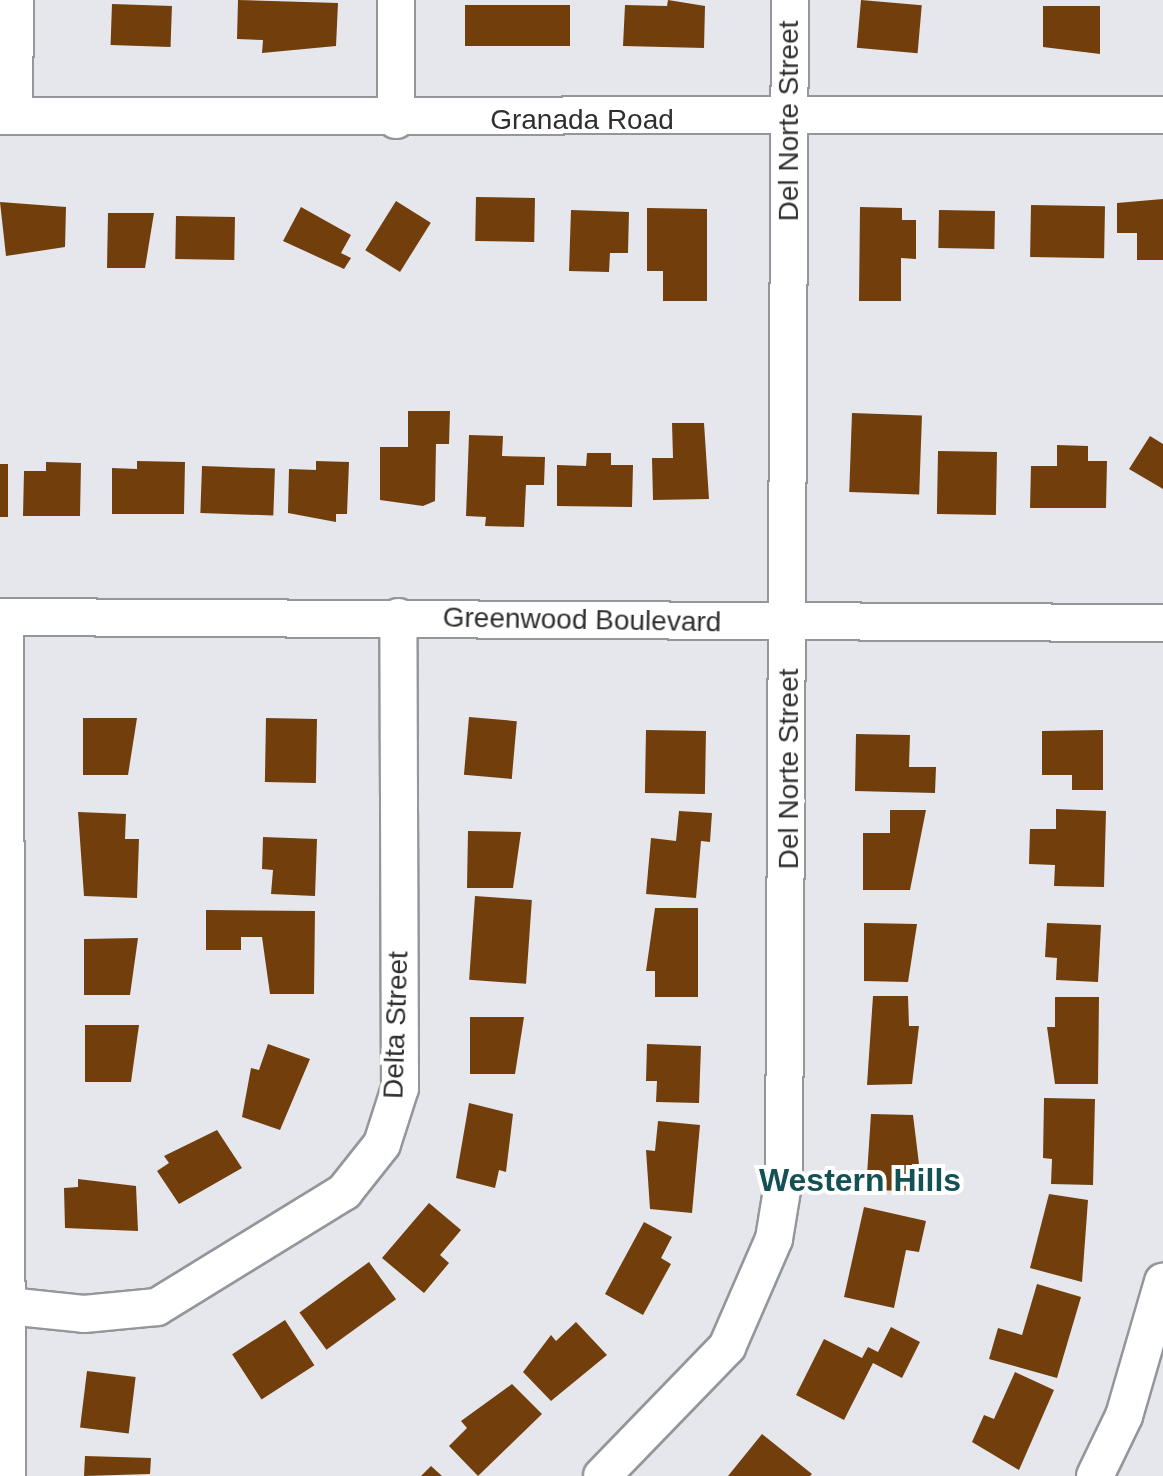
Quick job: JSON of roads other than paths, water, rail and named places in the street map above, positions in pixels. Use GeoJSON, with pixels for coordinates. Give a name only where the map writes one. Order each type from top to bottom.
{"type":"FeatureCollection","features":[{"type":"Feature","properties":{"kind":"street"},"geometry":{"type":"LineString","coordinates":[[7,116],[15,0]]}},
{"type":"Feature","properties":{"kind":"street"},"geometry":{"type":"LineString","coordinates":[[396,0],[396,120]]}},
{"type":"Feature","properties":{"kind":"street","name":"Del Norte Street"},"geometry":{"type":"LineString","coordinates":[[602,1476],[727,1347],[774,1239],[788,1106],[790,0]]}},
{"type":"Feature","properties":{"kind":"street","name":"Granada Road"},"geometry":{"type":"LineString","coordinates":[[7,116],[790,120],[1163,115]]}},
{"type":"Feature","properties":{"kind":"street"},"geometry":{"type":"LineString","coordinates":[[3,617],[7,1476]]}},
{"type":"Feature","properties":{"kind":"street","name":"Greenwood Boulevard"},"geometry":{"type":"LineString","coordinates":[[3,617],[1163,623]]}},
{"type":"Feature","properties":{"kind":"street","name":"Delta Street"},"geometry":{"type":"LineString","coordinates":[[8,1306],[84,1314],[157,1307],[344,1192],[382,1144],[400,1088],[398,617]]}},
{"type":"Feature","properties":{"kind":"street"},"geometry":{"type":"LineString","coordinates":[[1095,1476],[1124,1416],[1163,1282]]}},
{"type":"Feature","properties":{"kind":"district","name":"Western Hills"},"geometry":{"type":"Point","coordinates":[860,1180]}}]}
